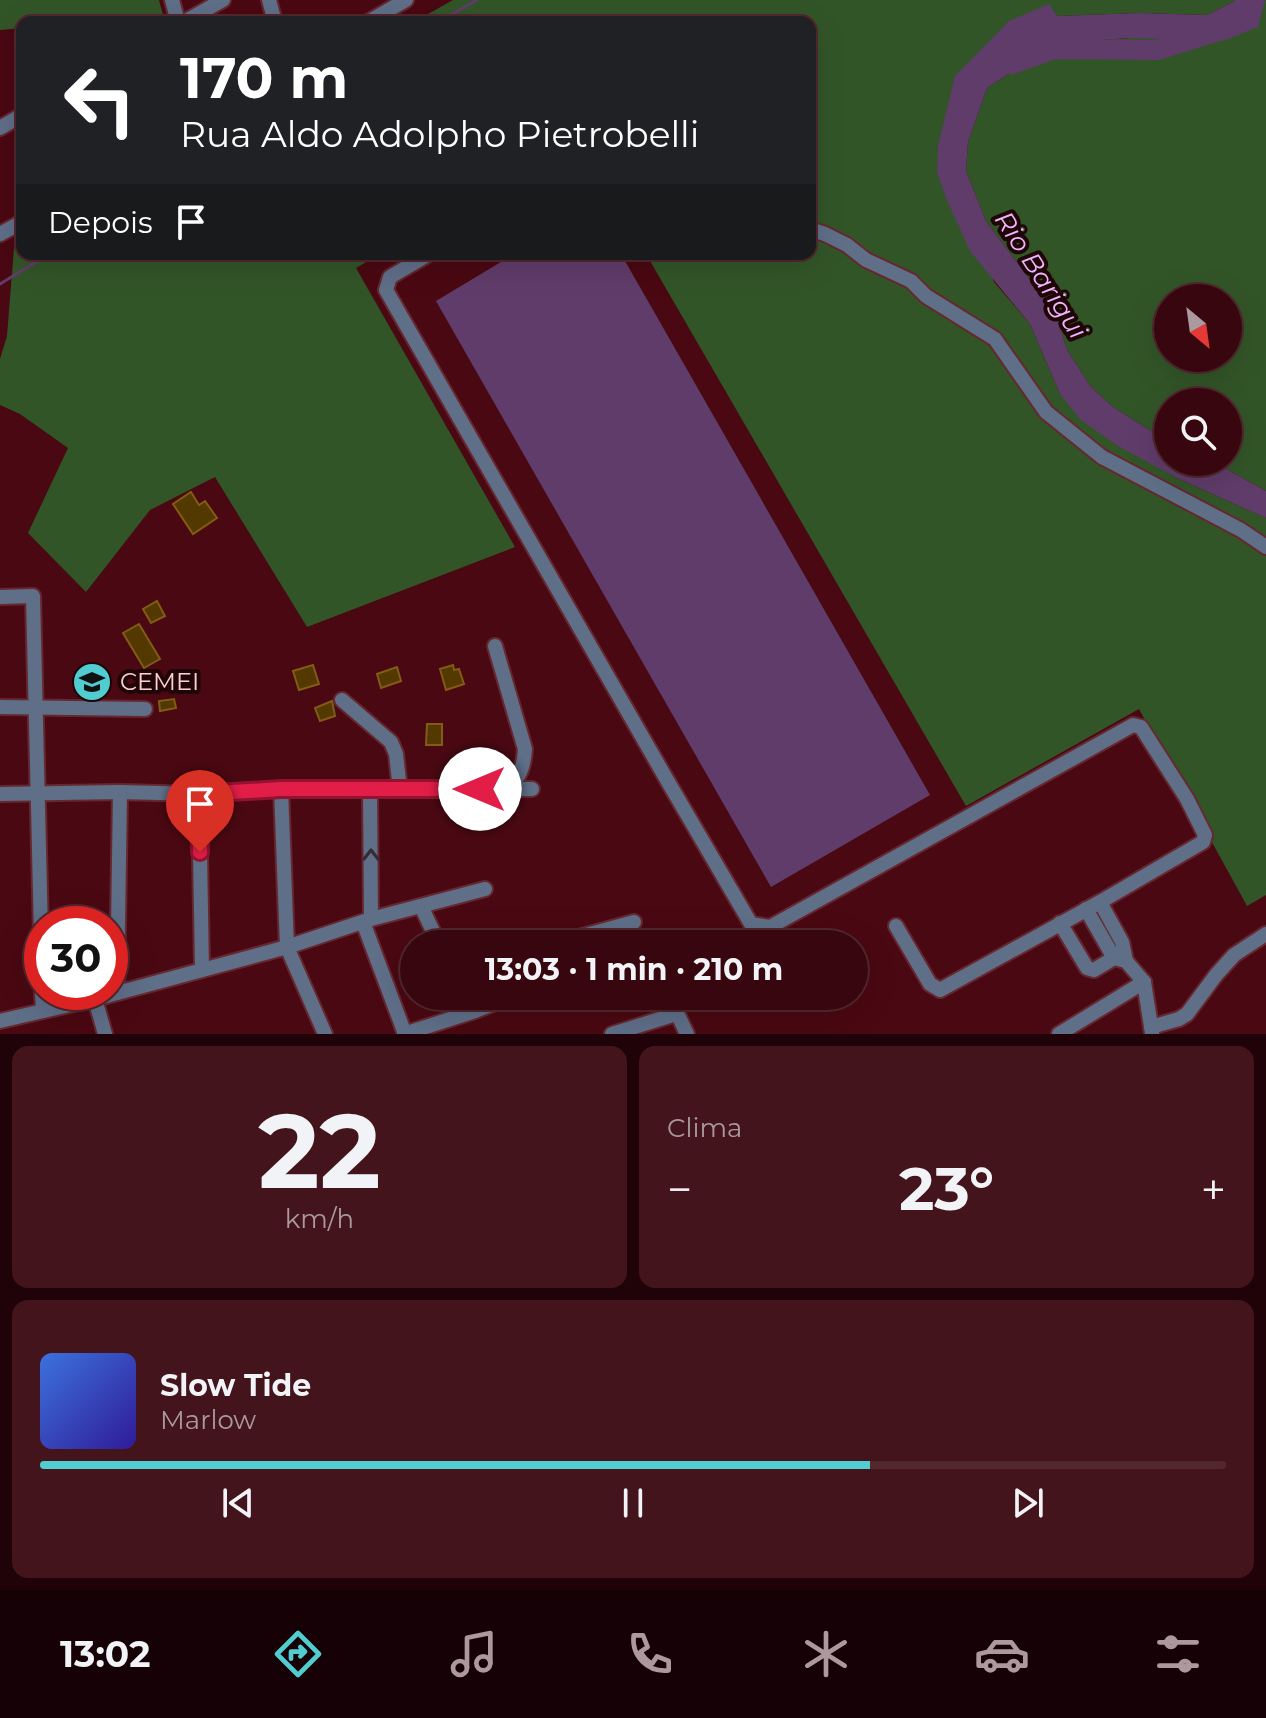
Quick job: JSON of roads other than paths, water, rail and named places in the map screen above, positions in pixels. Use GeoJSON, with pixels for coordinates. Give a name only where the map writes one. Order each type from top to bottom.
{"type":"FeatureCollection","features":[{"type":"Feature","properties":{"kind":"street"},"geometry":{"type":"LineString","coordinates":[[195,16],[223,0]]}},
{"type":"Feature","properties":{"kind":"street"},"geometry":{"type":"LineString","coordinates":[[378,16],[406,0]]}},
{"type":"Feature","properties":{"kind":"street"},"geometry":{"type":"LineString","coordinates":[[816,231],[911,281],[926,296],[995,339],[1046,412],[1102,457],[1241,530],[1266,547]]}},
{"type":"Feature","properties":{"kind":"street"},"geometry":{"type":"LineString","coordinates":[[419,260],[390,277],[386,290],[751,924],[770,927],[1133,725],[1141,727],[1187,799],[1205,835],[1203,842],[940,990],[930,984],[896,926]]}},
{"type":"Feature","properties":{"kind":"street"},"geometry":{"type":"LineString","coordinates":[[0,597],[33,596],[40,906]]}},
{"type":"Feature","properties":{"kind":"street"},"geometry":{"type":"LineString","coordinates":[[495,646],[525,749],[518,779],[507,789]]}},
{"type":"Feature","properties":{"kind":"street"},"geometry":{"type":"LineString","coordinates":[[342,700],[391,742],[396,754],[400,790]]}},
{"type":"Feature","properties":{"kind":"street"},"geometry":{"type":"LineString","coordinates":[[0,707],[145,709]]}},
{"type":"Feature","properties":{"kind":"street"},"geometry":{"type":"LineString","coordinates":[[281,789],[287,947],[325,1034]]}},
{"type":"Feature","properties":{"kind":"street"},"geometry":{"type":"LineString","coordinates":[[0,794],[532,789]]}},
{"type":"Feature","properties":{"kind":"street"},"geometry":{"type":"LineString","coordinates":[[370,790],[367,920],[404,1034],[476,1010]]}},
{"type":"Feature","properties":{"kind":"street"},"geometry":{"type":"LineString","coordinates":[[118,906],[120,792]]}},
{"type":"Feature","properties":{"kind":"street"},"geometry":{"type":"LineString","coordinates":[[199,794],[202,970]]}},
{"type":"Feature","properties":{"kind":"street"},"geometry":{"type":"LineString","coordinates":[[128,990],[485,889]]}},
{"type":"Feature","properties":{"kind":"street"},"geometry":{"type":"LineString","coordinates":[[1093,905],[1122,942],[1120,960]]}},
{"type":"Feature","properties":{"kind":"street"},"geometry":{"type":"LineString","coordinates":[[421,906],[432,930]]}},
{"type":"Feature","properties":{"kind":"street"},"geometry":{"type":"LineString","coordinates":[[605,930],[634,922]]}},
{"type":"Feature","properties":{"kind":"street"},"geometry":{"type":"LineString","coordinates":[[1060,923],[1087,968],[1094,970],[1120,960]]}},
{"type":"Feature","properties":{"kind":"street"},"geometry":{"type":"LineString","coordinates":[[1120,960],[1144,982],[1151,1031],[1187,1014],[1234,955],[1266,934]]}},
{"type":"Feature","properties":{"kind":"street"},"geometry":{"type":"LineString","coordinates":[[1059,1034],[1144,982]]}},
{"type":"Feature","properties":{"kind":"street"},"geometry":{"type":"LineString","coordinates":[[0,1021],[47,1010]]}},
{"type":"Feature","properties":{"kind":"street"},"geometry":{"type":"LineString","coordinates":[[98,1010],[105,1034]]}},
{"type":"Feature","properties":{"kind":"street"},"geometry":{"type":"LineString","coordinates":[[674,1010],[687,1034]]}},
{"type":"Feature","properties":{"kind":"street"},"geometry":{"type":"LineString","coordinates":[[612,1034],[676,1014]]}},
{"type":"Feature","properties":{"kind":"waterway"},"geometry":{"type":"LineString","coordinates":[[449,16],[477,0]]}},
{"type":"Feature","properties":{"kind":"waterway","name":"Rio Barigui"},"geometry":{"type":"LineString","coordinates":[[1012,64],[1054,49],[1158,50],[1228,28],[1247,0]]}},
{"type":"Feature","properties":{"kind":"waterway"},"geometry":{"type":"LineString","coordinates":[[0,284],[39,260]]}},
{"type":"Feature","properties":{"kind":"place","name":"CEMEI"},"geometry":{"type":"Point","coordinates":[92,682]}}]}
